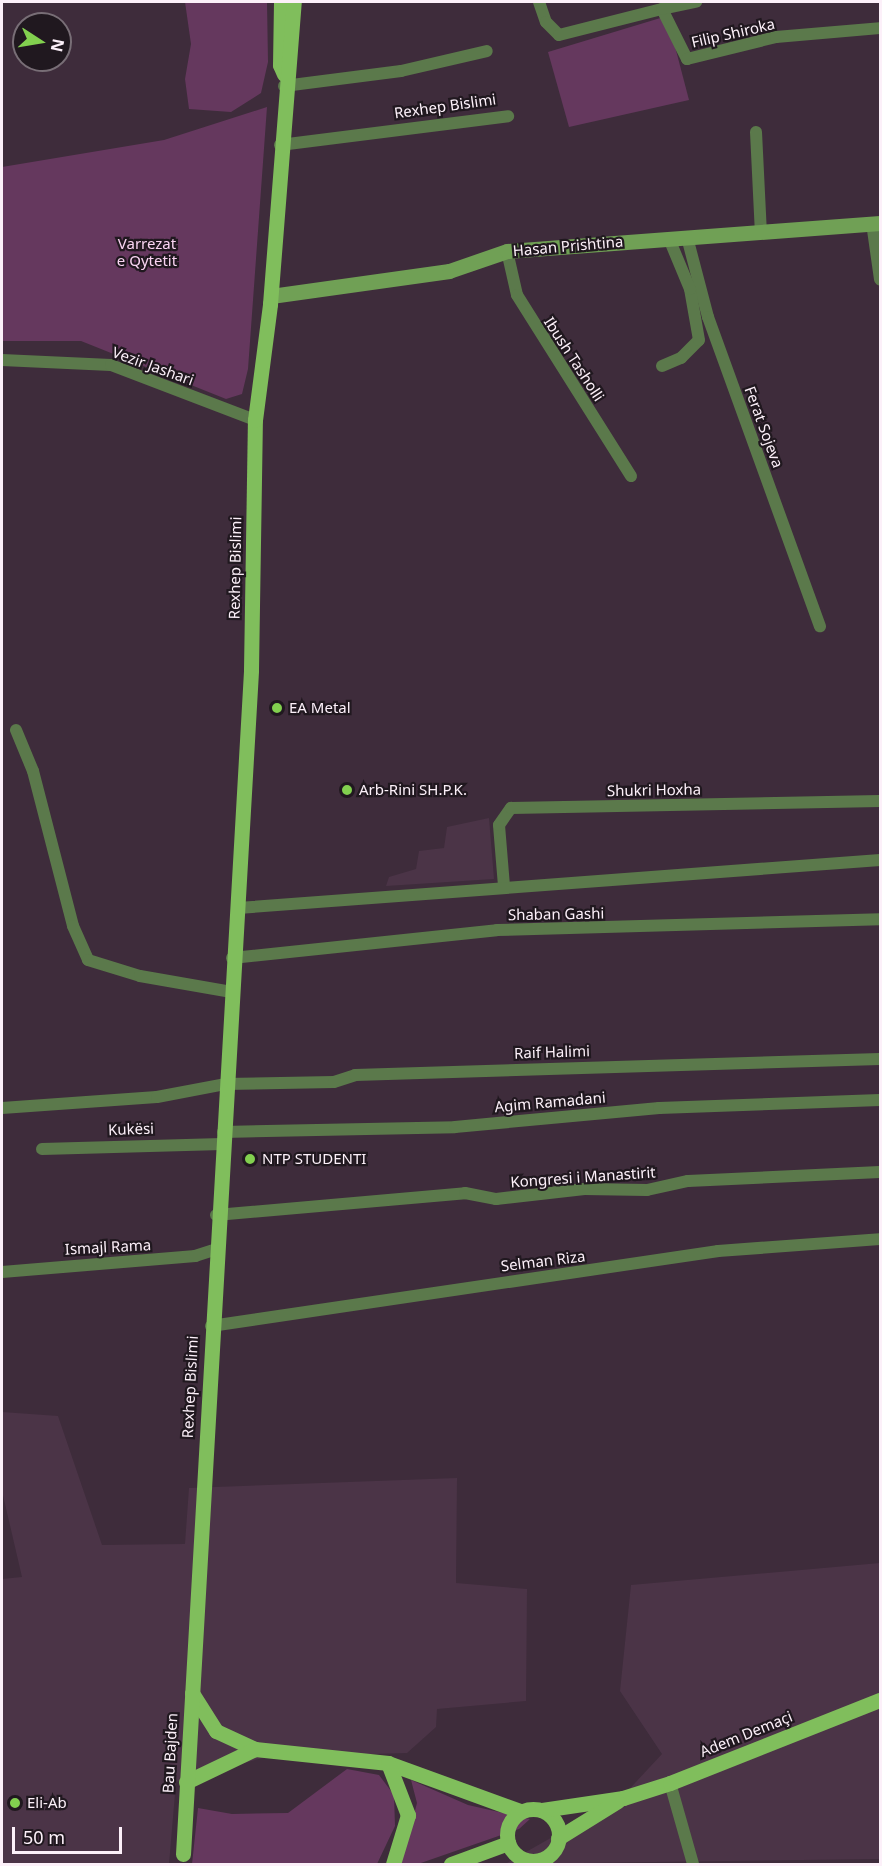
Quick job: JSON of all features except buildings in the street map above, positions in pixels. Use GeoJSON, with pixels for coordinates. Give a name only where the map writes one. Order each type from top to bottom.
{"type":"FeatureCollection","features":[{"type":"Feature","properties":{"kind":"main road","name":"Rexhep Bislimi"},"geometry":{"type":"LineString","coordinates":[[191,1691],[216,1215],[223,1138],[232,958],[238,908],[255,420],[271,296],[284,80],[280,65],[281,2]]}},
{"type":"Feature","properties":{"kind":"main road","name":"Rexhep Bislimi"},"geometry":{"type":"LineString","coordinates":[[284,80],[290,66],[294,2]]}},
{"type":"Feature","properties":{"kind":"main road"},"geometry":{"type":"LineString","coordinates":[[191,1691],[216,1731],[255,1749],[388,1763],[520,1811],[542,1810],[557,1827],[558,1838],[546,1857],[519,1862],[508,1843],[511,1820],[520,1811]]}},
{"type":"Feature","properties":{"kind":"main road","name":"Bau Bajden"},"geometry":{"type":"LineString","coordinates":[[183,1854],[191,1691]]}},
{"type":"Feature","properties":{"kind":"main road","name":"Adem Demaçi"},"geometry":{"type":"LineString","coordinates":[[542,1810],[623,1798],[670,1783],[880,1700]]}},
{"type":"Feature","properties":{"kind":"main road"},"geometry":{"type":"LineString","coordinates":[[186,1782],[255,1749]]}},
{"type":"Feature","properties":{"kind":"main road"},"geometry":{"type":"LineString","coordinates":[[388,1763],[408,1815],[393,1864]]}},
{"type":"Feature","properties":{"kind":"main road","name":"Adem Demaçi"},"geometry":{"type":"LineString","coordinates":[[558,1838],[623,1798]]}},
{"type":"Feature","properties":{"kind":"main road"},"geometry":{"type":"LineString","coordinates":[[451,1864],[508,1843]]}},
{"type":"Feature","properties":{"kind":"street"},"geometry":{"type":"LineString","coordinates":[[539,2],[546,22],[558,35],[696,2]]}},
{"type":"Feature","properties":{"kind":"street","name":"Filip Shiroka"},"geometry":{"type":"LineString","coordinates":[[662,9],[687,59],[776,37],[880,28]]}},
{"type":"Feature","properties":{"kind":"street"},"geometry":{"type":"LineString","coordinates":[[284,80],[401,71],[487,51]]}},
{"type":"Feature","properties":{"kind":"street","name":"Rexhep Bislimi"},"geometry":{"type":"LineString","coordinates":[[280,145],[508,116]]}},
{"type":"Feature","properties":{"kind":"street"},"geometry":{"type":"LineString","coordinates":[[756,132],[761,233]]}},
{"type":"Feature","properties":{"kind":"street"},"geometry":{"type":"LineString","coordinates":[[876,223],[880,279]]}},
{"type":"Feature","properties":{"kind":"street","name":"Hasan Prishtina"},"geometry":{"type":"LineString","coordinates":[[271,296],[449,271],[507,251],[670,241],[687,237],[876,223]]}},
{"type":"Feature","properties":{"kind":"street","name":"Ferat Sojeva"},"geometry":{"type":"LineString","coordinates":[[687,237],[708,317],[820,626]]}},
{"type":"Feature","properties":{"kind":"street"},"geometry":{"type":"LineString","coordinates":[[662,366],[681,358],[699,340],[690,289],[670,241]]}},
{"type":"Feature","properties":{"kind":"street","name":"Ibush Tasholli"},"geometry":{"type":"LineString","coordinates":[[507,251],[517,296],[631,476]]}},
{"type":"Feature","properties":{"kind":"street","name":"Vezir Jashari"},"geometry":{"type":"LineString","coordinates":[[2,360],[111,365],[255,420]]}},
{"type":"Feature","properties":{"kind":"street"},"geometry":{"type":"LineString","coordinates":[[16,730],[33,771],[73,926],[88,960],[141,976],[232,992]]}},
{"type":"Feature","properties":{"kind":"street","name":"Shukri Hoxha"},"geometry":{"type":"LineString","coordinates":[[504,886],[499,825],[511,808],[880,801]]}},
{"type":"Feature","properties":{"kind":"street"},"geometry":{"type":"LineString","coordinates":[[238,908],[504,886],[880,860]]}},
{"type":"Feature","properties":{"kind":"street","name":"Shaban Gashi"},"geometry":{"type":"LineString","coordinates":[[232,958],[497,930],[880,919]]}},
{"type":"Feature","properties":{"kind":"street","name":"Raif Halimi"},"geometry":{"type":"LineString","coordinates":[[225,1084],[531,1067],[880,1059]]}},
{"type":"Feature","properties":{"kind":"street"},"geometry":{"type":"LineString","coordinates":[[2,1108],[157,1097],[225,1084]]}},
{"type":"Feature","properties":{"kind":"street","name":"Agim Ramadani"},"geometry":{"type":"LineString","coordinates":[[223,1138],[455,1126],[671,1108],[880,1100]]}},
{"type":"Feature","properties":{"kind":"street","name":"Kukësi"},"geometry":{"type":"LineString","coordinates":[[42,1149],[223,1138]]}},
{"type":"Feature","properties":{"kind":"street","name":"Kongresi i Manastirit"},"geometry":{"type":"LineString","coordinates":[[216,1215],[465,1193],[496,1199],[584,1189],[647,1190],[688,1181],[880,1172]]}},
{"type":"Feature","properties":{"kind":"street","name":"Selman Riza"},"geometry":{"type":"LineString","coordinates":[[211,1326],[718,1251],[880,1239]]}},
{"type":"Feature","properties":{"kind":"street","name":"Ismajl Rama"},"geometry":{"type":"LineString","coordinates":[[2,1272],[195,1256],[216,1249]]}},
{"type":"Feature","properties":{"kind":"street"},"geometry":{"type":"LineString","coordinates":[[670,1783],[693,1864]]}},
{"type":"Feature","properties":{"kind":"shaded area"},"geometry":{"type":"Polygon","coordinates":[[[489,818],[494,879],[386,886],[389,877],[416,869],[419,851],[444,848],[447,827],[489,818]]]}},
{"type":"Feature","properties":{"kind":"shaded area"},"geometry":{"type":"Polygon","coordinates":[[[2,1412],[58,1416],[102,1545],[185,1544],[189,1488],[457,1478],[456,1583],[527,1589],[526,1701],[437,1709],[436,1727],[407,1753],[266,1757],[176,1782],[169,1864],[2,1864],[2,1579],[22,1577],[2,1491],[2,1412]]]}},
{"type":"Feature","properties":{"kind":"shaded area"},"geometry":{"type":"Polygon","coordinates":[[[880,1563],[880,1859],[505,1864],[621,1798],[662,1754],[620,1691],[631,1585],[880,1563]]]}},
{"type":"Feature","properties":{"kind":"green space"},"geometry":{"type":"Polygon","coordinates":[[[185,2],[267,2],[268,62],[261,93],[231,112],[189,109],[185,79],[191,44],[185,2]]]}},
{"type":"Feature","properties":{"kind":"green space"},"geometry":{"type":"Polygon","coordinates":[[[667,16],[689,100],[569,127],[548,52],[667,16]]]}},
{"type":"Feature","properties":{"kind":"green space","name":"Varrezat e Qytetit"},"geometry":{"type":"Polygon","coordinates":[[[267,107],[248,369],[242,394],[226,399],[81,341],[2,341],[2,167],[164,140],[267,107]]]}},
{"type":"Feature","properties":{"kind":"green space"},"geometry":{"type":"Polygon","coordinates":[[[347,1769],[379,1775],[394,1795],[395,1826],[377,1864],[192,1864],[198,1808],[232,1814],[288,1813],[347,1769]]]}},
{"type":"Feature","properties":{"kind":"green space"},"geometry":{"type":"Polygon","coordinates":[[[411,1780],[468,1805],[530,1819],[519,1829],[418,1864],[401,1864],[417,1803],[411,1780]]]}},
{"type":"Feature","properties":{"kind":"place","name":"EA Metal"},"geometry":{"type":"Point","coordinates":[277,708]}},
{"type":"Feature","properties":{"kind":"place","name":"Arb-Rini SH.P.K."},"geometry":{"type":"Point","coordinates":[347,790]}},
{"type":"Feature","properties":{"kind":"place","name":"NTP STUDENTI"},"geometry":{"type":"Point","coordinates":[250,1159]}},
{"type":"Feature","properties":{"kind":"place","name":"Eli-Ab"},"geometry":{"type":"Point","coordinates":[15,1803]}}]}
